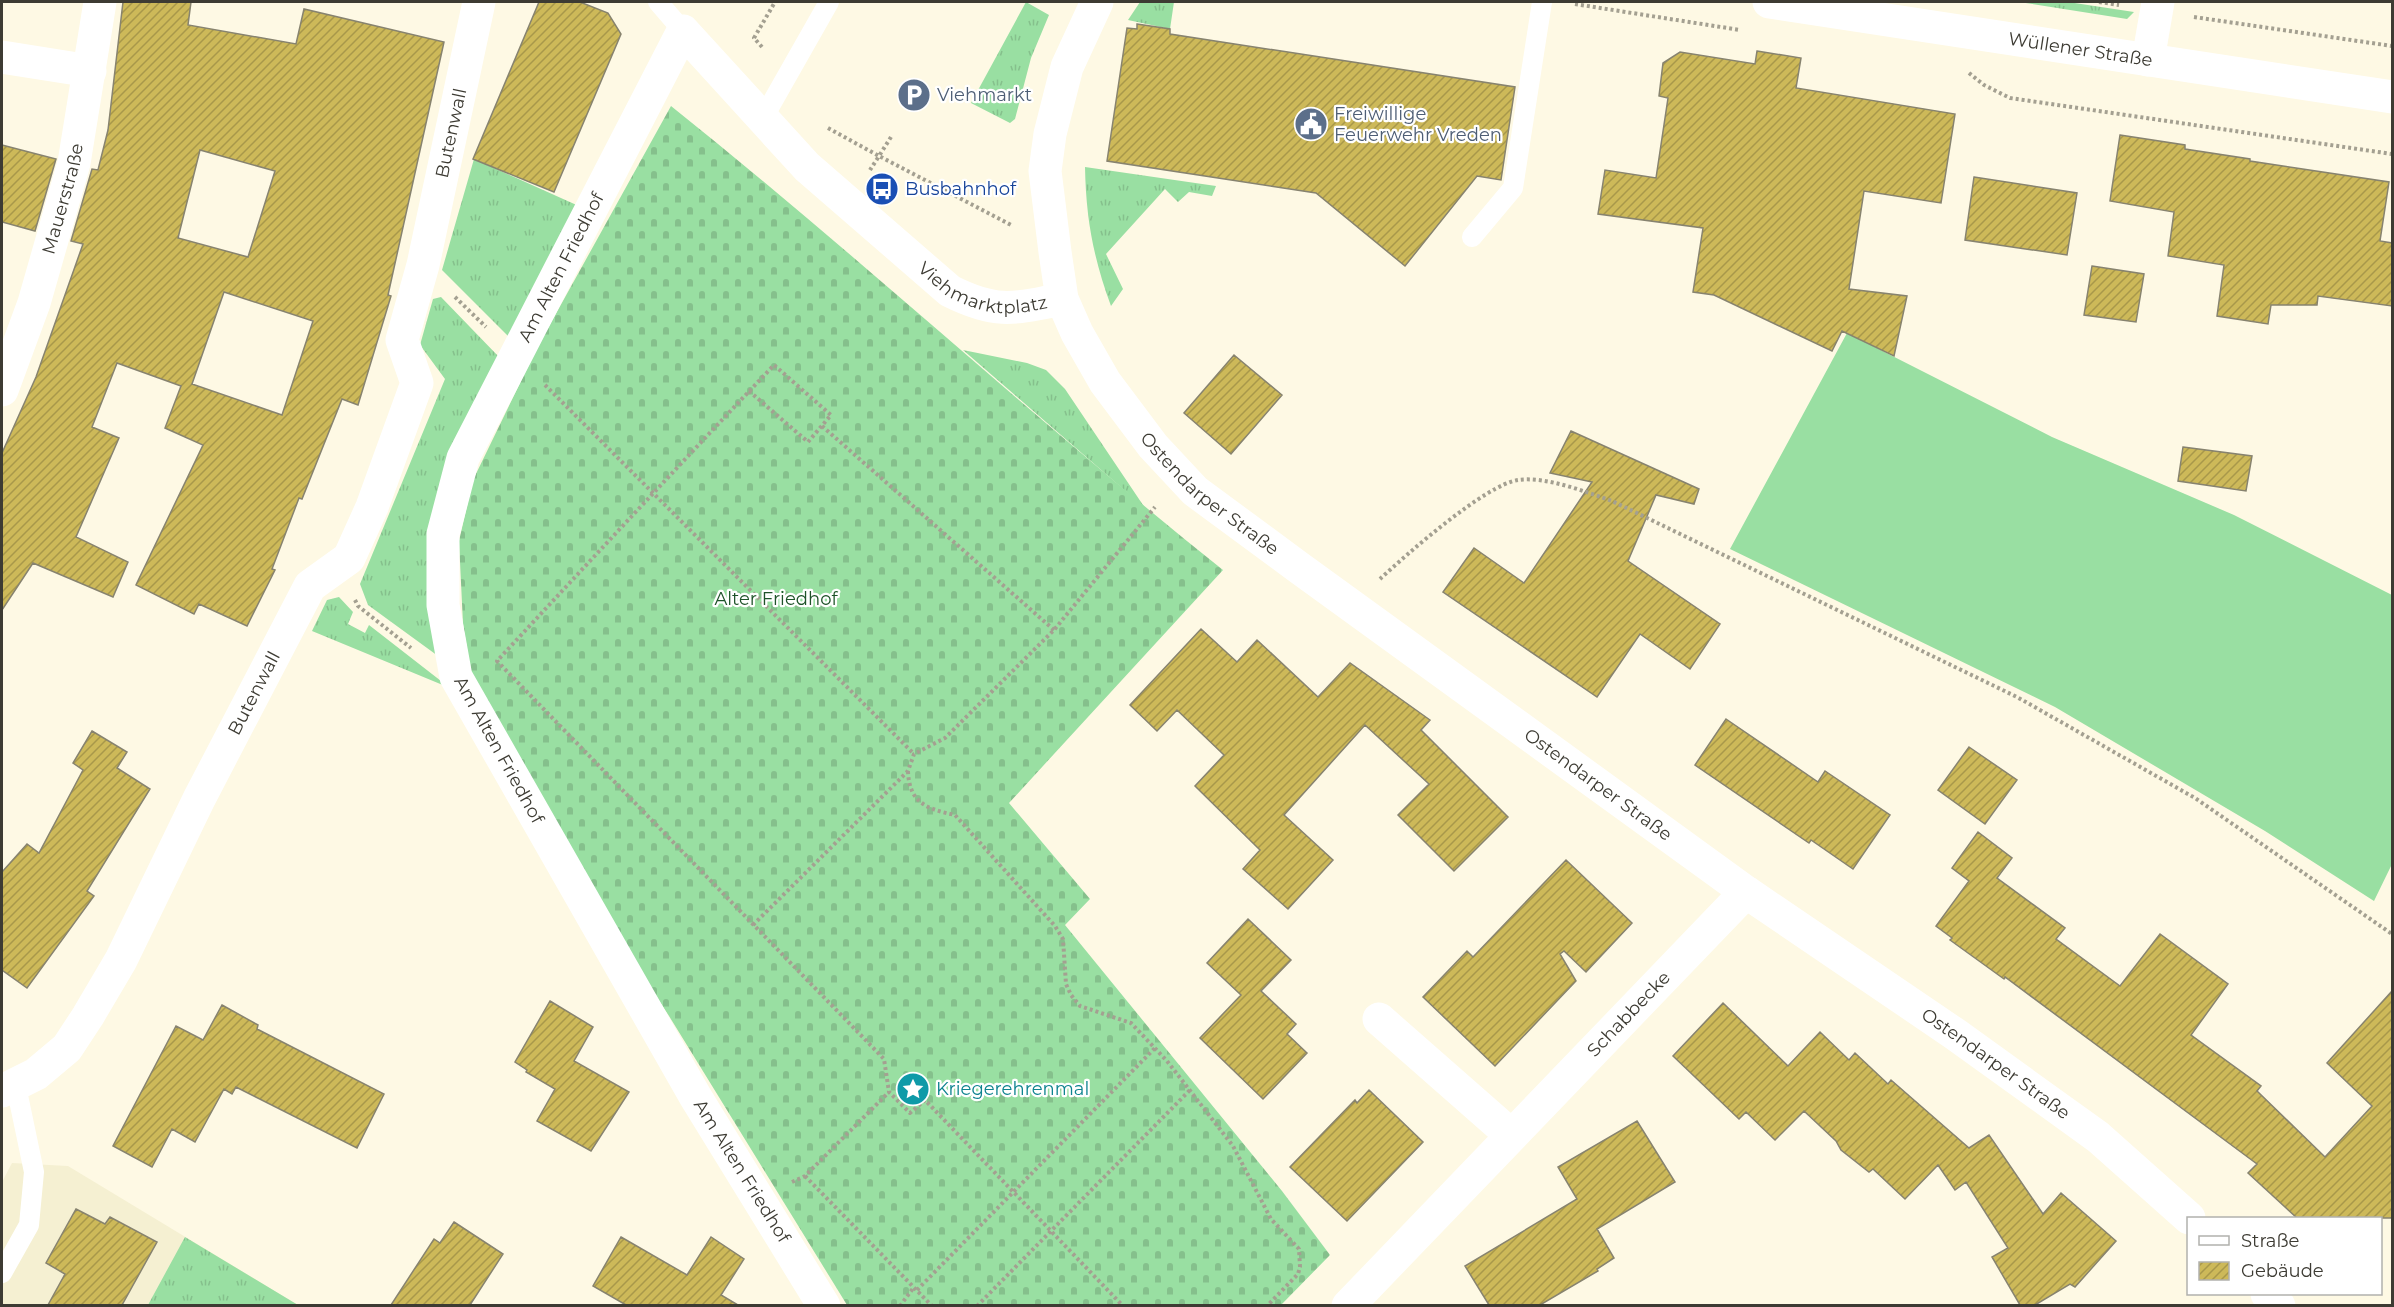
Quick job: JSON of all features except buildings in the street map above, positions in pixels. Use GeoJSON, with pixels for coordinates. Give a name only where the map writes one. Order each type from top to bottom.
{"type":"FeatureCollection","features":[{"type":"Feature","properties":{"kind":"street","name":"Mauerstraße"},"geometry":{"type":"LineString","coordinates":[[2,390],[34,303],[58,226],[74,163],[100,2]]}},
{"type":"Feature","properties":{"kind":"street","name":"Butenwall"},"geometry":{"type":"LineString","coordinates":[[9,1089],[36,1074],[67,1048],[88,1016],[121,960],[199,799],[310,586],[350,558],[372,507],[417,383],[402,340],[423,265],[479,2]]}},
{"type":"Feature","properties":{"kind":"street","name":"Viehmarktplatz"},"geometry":{"type":"LineString","coordinates":[[683,31],[807,167],[950,291],[974,303],[1000,309],[1062,299],[1047,162],[1050,134],[1067,67],[1097,2]]}},
{"type":"Feature","properties":{"kind":"street","name":"Wüllener Straße"},"geometry":{"type":"LineString","coordinates":[[1769,2],[2392,97]]}},
{"type":"Feature","properties":{"kind":"street"},"geometry":{"type":"LineString","coordinates":[[2148,60],[2157,6]]}},
{"type":"Feature","properties":{"kind":"street","name":"Am Alten Friedhof"},"geometry":{"type":"LineString","coordinates":[[683,31],[463,458],[443,534],[443,605],[456,677],[695,1096],[824,1305]]}},
{"type":"Feature","properties":{"kind":"street"},"geometry":{"type":"LineString","coordinates":[[2,57],[90,71]]}},
{"type":"Feature","properties":{"kind":"street","name":"Ostendarper Straße"},"geometry":{"type":"LineString","coordinates":[[1062,299],[1105,382],[1153,446],[1195,491],[1746,892],[1955,1034],[2098,1137],[2188,1217]]}},
{"type":"Feature","properties":{"kind":"street","name":"Schabbecke"},"geometry":{"type":"LineString","coordinates":[[1348,1305],[1746,892]]}},
{"type":"Feature","properties":{"kind":"street"},"geometry":{"type":"LineString","coordinates":[[1379,1019],[1511,1135]]}},
{"type":"Feature","properties":{"kind":"lane","name":"Viehmarktplatz"},"geometry":{"type":"LineString","coordinates":[[658,2],[683,31]]}},
{"type":"Feature","properties":{"kind":"lane"},"geometry":{"type":"LineString","coordinates":[[762,120],[829,2]]}},
{"type":"Feature","properties":{"kind":"lane"},"geometry":{"type":"LineString","coordinates":[[1472,237],[1513,188],[1542,2]]}},
{"type":"Feature","properties":{"kind":"lane"},"geometry":{"type":"LineString","coordinates":[[2,1273],[29,1225],[34,1172],[9,1089]]}},
{"type":"Feature","properties":{"kind":"path"},"geometry":{"type":"LineString","coordinates":[[762,47],[754,38],[775,2]]}},
{"type":"Feature","properties":{"kind":"path"},"geometry":{"type":"LineString","coordinates":[[2099,2],[2157,6],[2392,46]]}},
{"type":"Feature","properties":{"kind":"path"},"geometry":{"type":"LineString","coordinates":[[1961,67],[1984,85],[2010,98],[2392,154]]}},
{"type":"Feature","properties":{"kind":"path"},"geometry":{"type":"LineString","coordinates":[[827,128],[1014,227]]}},
{"type":"Feature","properties":{"kind":"path"},"geometry":{"type":"LineString","coordinates":[[879,156],[891,137]]}},
{"type":"Feature","properties":{"kind":"path"},"geometry":{"type":"LineString","coordinates":[[423,265],[914,754]]}},
{"type":"Feature","properties":{"kind":"path"},"geometry":{"type":"LineString","coordinates":[[749,392],[808,442],[831,415],[774,365],[497,661],[884,1059],[889,1092],[910,1113],[925,1100],[1123,1305]]}},
{"type":"Feature","properties":{"kind":"path"},"geometry":{"type":"LineString","coordinates":[[822,426],[1054,630]]}},
{"type":"Feature","properties":{"kind":"path"},"geometry":{"type":"LineString","coordinates":[[1350,605],[1400,560],[1481,497],[1518,480],[1565,485],[1612,501],[2017,697],[2195,798],[2392,934]]}},
{"type":"Feature","properties":{"kind":"path"},"geometry":{"type":"LineString","coordinates":[[1160,501],[1054,630],[945,738],[914,754],[908,771],[908,784],[915,797],[931,810],[955,815],[1055,926],[1064,939],[1066,984],[1080,1006],[1131,1023],[1190,1090],[1233,1146],[1271,1219],[1299,1249],[1298,1274],[1267,1305]]}},
{"type":"Feature","properties":{"kind":"path"},"geometry":{"type":"LineString","coordinates":[[340,565],[358,606],[432,664],[456,677]]}},
{"type":"Feature","properties":{"kind":"path"},"geometry":{"type":"LineString","coordinates":[[753,925],[908,771]]}},
{"type":"Feature","properties":{"kind":"path"},"geometry":{"type":"LineString","coordinates":[[900,1305],[1155,1048]]}},
{"type":"Feature","properties":{"kind":"path"},"geometry":{"type":"LineString","coordinates":[[977,1305],[1190,1090]]}},
{"type":"Feature","properties":{"kind":"path"},"geometry":{"type":"LineString","coordinates":[[758,1197],[804,1176],[889,1092]]}},
{"type":"Feature","properties":{"kind":"path"},"geometry":{"type":"LineString","coordinates":[[804,1176],[932,1305]]}},
{"type":"Feature","properties":{"kind":"shaded area"},"geometry":{"type":"Polygon","coordinates":[[[12,1163],[68,1166],[298,1305],[2,1306],[2,1182],[12,1163]]]}},
{"type":"Feature","properties":{"kind":"green space"},"geometry":{"type":"Polygon","coordinates":[[[1026,2],[1049,15],[1031,58],[1015,119],[1010,123],[971,103],[1026,2]]]}},
{"type":"Feature","properties":{"kind":"green space"},"geometry":{"type":"Polygon","coordinates":[[[1140,2],[1174,2],[1170,29],[1128,20],[1140,2]]]}},
{"type":"Feature","properties":{"kind":"green space"},"geometry":{"type":"Polygon","coordinates":[[[2019,2],[2068,2],[2134,12],[2127,19],[2019,2]]]}},
{"type":"Feature","properties":{"kind":"green space","name":"Alter Friedhof"},"geometry":{"type":"Polygon","coordinates":[[[671,106],[1223,570],[1009,803],[1090,899],[1065,925],[1282,1191],[1330,1255],[1281,1305],[847,1305],[669,1016],[581,880],[471,673],[463,624],[459,541],[473,480],[538,346],[671,106]]]}},
{"type":"Feature","properties":{"kind":"green space"},"geometry":{"type":"Polygon","coordinates":[[[474,159],[581,207],[510,338],[442,270],[474,159]]]}},
{"type":"Feature","properties":{"kind":"green space"},"geometry":{"type":"Polygon","coordinates":[[[1085,167],[1216,186],[1212,196],[1189,192],[1178,202],[1165,189],[1106,254],[1123,289],[1111,306],[1099,271],[1092,237],[1085,167]]]}},
{"type":"Feature","properties":{"kind":"green space"},"geometry":{"type":"Polygon","coordinates":[[[441,297],[499,357],[427,556],[429,612],[438,656],[368,605],[360,584],[445,379],[420,345],[433,299],[441,297]]]}},
{"type":"Feature","properties":{"kind":"green space"},"geometry":{"type":"Polygon","coordinates":[[[1847,333],[2052,437],[2234,515],[2392,595],[2392,864],[2374,901],[2265,831],[2055,707],[1730,549],[1847,333]]]}},
{"type":"Feature","properties":{"kind":"green space"},"geometry":{"type":"Polygon","coordinates":[[[963,350],[1027,363],[1046,370],[1065,389],[1145,508],[963,350]]]}},
{"type":"Feature","properties":{"kind":"green space"},"geometry":{"type":"Polygon","coordinates":[[[339,597],[353,612],[348,624],[365,633],[369,625],[450,688],[312,631],[327,600],[339,597]]]}},
{"type":"Feature","properties":{"kind":"green space"},"geometry":{"type":"Polygon","coordinates":[[[185,1237],[298,1305],[148,1305],[185,1237]]]}},
{"type":"Feature","properties":{"kind":"place","name":"Viehmarkt"},"geometry":{"type":"Point","coordinates":[914,95]}},
{"type":"Feature","properties":{"kind":"place","name":"Freiwillige Feuerwehr Vreden"},"geometry":{"type":"Point","coordinates":[1311,124]}},
{"type":"Feature","properties":{"kind":"place","name":"Busbahnhof"},"geometry":{"type":"Point","coordinates":[882,189]}},
{"type":"Feature","properties":{"kind":"place","name":"Kriegerehrenmal"},"geometry":{"type":"Point","coordinates":[913,1089]}}]}
